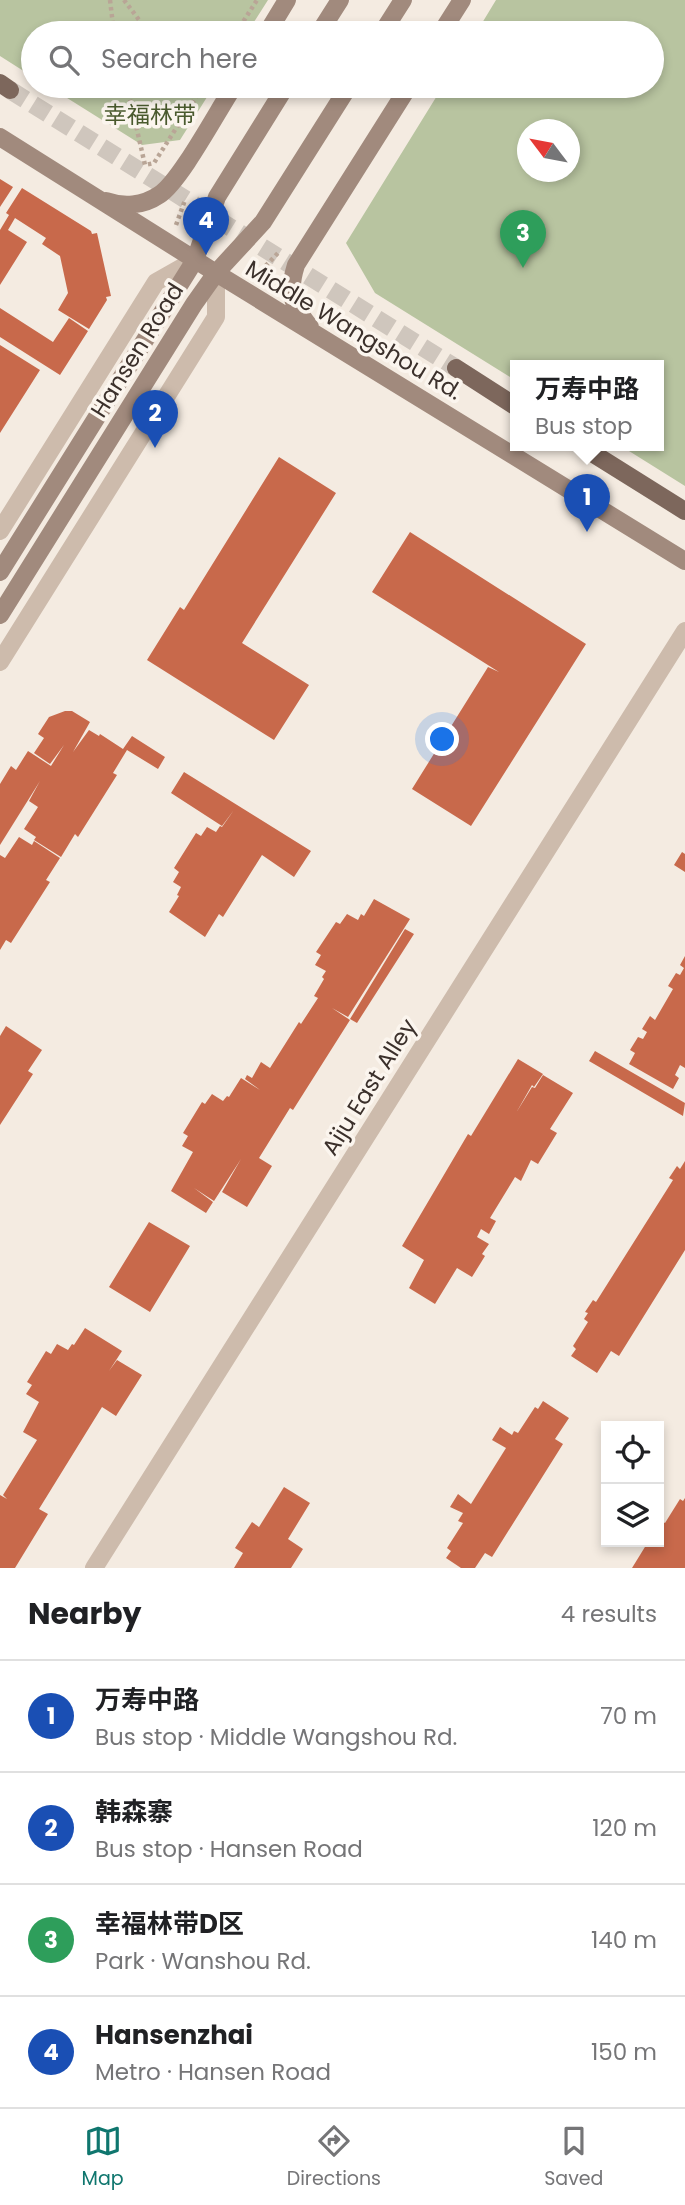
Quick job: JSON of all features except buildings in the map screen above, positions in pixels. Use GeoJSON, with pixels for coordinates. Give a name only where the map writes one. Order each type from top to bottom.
{"type":"FeatureCollection","features":[{"type":"Feature","properties":{"kind":"main road"},"geometry":{"type":"LineString","coordinates":[[275,21],[288,0]]}},
{"type":"Feature","properties":{"kind":"main road"},"geometry":{"type":"LineString","coordinates":[[327,21],[340,0]]}},
{"type":"Feature","properties":{"kind":"main road"},"geometry":{"type":"LineString","coordinates":[[390,21],[403,0]]}},
{"type":"Feature","properties":{"kind":"main road"},"geometry":{"type":"LineString","coordinates":[[449,21],[462,0]]}},
{"type":"Feature","properties":{"kind":"main road"},"geometry":{"type":"LineString","coordinates":[[93,196],[115,204],[137,205],[160,195],[178,174],[226,98]]}},
{"type":"Feature","properties":{"kind":"main road","name":"Hansen Road"},"geometry":{"type":"LineString","coordinates":[[0,572],[195,260],[217,197],[279,98]]}},
{"type":"Feature","properties":{"kind":"main road","name":"Hansen Road"},"geometry":{"type":"LineString","coordinates":[[0,615],[194,304],[216,273],[263,222],[341,98]]}},
{"type":"Feature","properties":{"kind":"main road"},"geometry":{"type":"LineString","coordinates":[[317,335],[298,312],[291,295],[291,281],[296,265],[400,98]]}},
{"type":"Feature","properties":{"kind":"main road","name":"Middle Wangshou Rd."},"geometry":{"type":"LineString","coordinates":[[0,137],[242,290],[685,561]]}},
{"type":"Feature","properties":{"kind":"main road"},"geometry":{"type":"LineString","coordinates":[[456,369],[510,402]]}},
{"type":"Feature","properties":{"kind":"main road"},"geometry":{"type":"LineString","coordinates":[[589,451],[685,511]]}},
{"type":"Feature","properties":{"kind":"street"},"geometry":{"type":"LineString","coordinates":[[0,531],[156,282],[195,260]]}},
{"type":"Feature","properties":{"kind":"street"},"geometry":{"type":"LineString","coordinates":[[0,662],[216,317],[216,273]]}},
{"type":"Feature","properties":{"kind":"street","name":"Aiju East Alley"},"geometry":{"type":"LineString","coordinates":[[94,1568],[685,631]]}},
{"type":"Feature","properties":{"kind":"path"},"geometry":{"type":"LineString","coordinates":[[110,0],[113,21]]}},
{"type":"Feature","properties":{"kind":"path"},"geometry":{"type":"LineString","coordinates":[[124,0],[140,21]]}},
{"type":"Feature","properties":{"kind":"path"},"geometry":{"type":"LineString","coordinates":[[244,21],[257,0]]}},
{"type":"Feature","properties":{"kind":"path"},"geometry":{"type":"LineString","coordinates":[[130,98],[145,165],[154,163],[195,98]]}},
{"type":"Feature","properties":{"kind":"path"},"geometry":{"type":"LineString","coordinates":[[242,290],[278,253],[285,242]]}},
{"type":"Feature","properties":{"kind":"green space","name":"幸福林带"},"geometry":{"type":"Polygon","coordinates":[[[0,0],[268,0],[255,21],[21,21],[21,69],[0,56],[0,0]]]}},
{"type":"Feature","properties":{"kind":"green space"},"geometry":{"type":"Polygon","coordinates":[[[496,0],[685,0],[685,486],[629,451],[664,451],[664,360],[510,360],[510,377],[375,293],[346,243],[436,98],[664,98],[664,21],[483,21],[496,0]]]}},
{"type":"Feature","properties":{"kind":"green space","name":"幸福林带"},"geometry":{"type":"Polygon","coordinates":[[[67,98],[206,98],[180,140],[142,145],[67,98]]]}},
{"type":"Feature","properties":{"kind":"tunnel"},"geometry":{"type":"LineString","coordinates":[[10,90],[21,97]]}},
{"type":"Feature","properties":{"kind":"tunnel"},"geometry":{"type":"LineString","coordinates":[[23,98],[456,368]]}},
{"type":"Feature","properties":{"kind":"place","name":"Hansenzhai"},"geometry":{"type":"Point","coordinates":[206,255]}},
{"type":"Feature","properties":{"kind":"place","name":"幸福林带D区"},"geometry":{"type":"Point","coordinates":[523,268]}},
{"type":"Feature","properties":{"kind":"place","name":"韩森寨"},"geometry":{"type":"Point","coordinates":[155,448]}},
{"type":"Feature","properties":{"kind":"place","name":"万寿中路"},"geometry":{"type":"Point","coordinates":[587,532]}}]}
